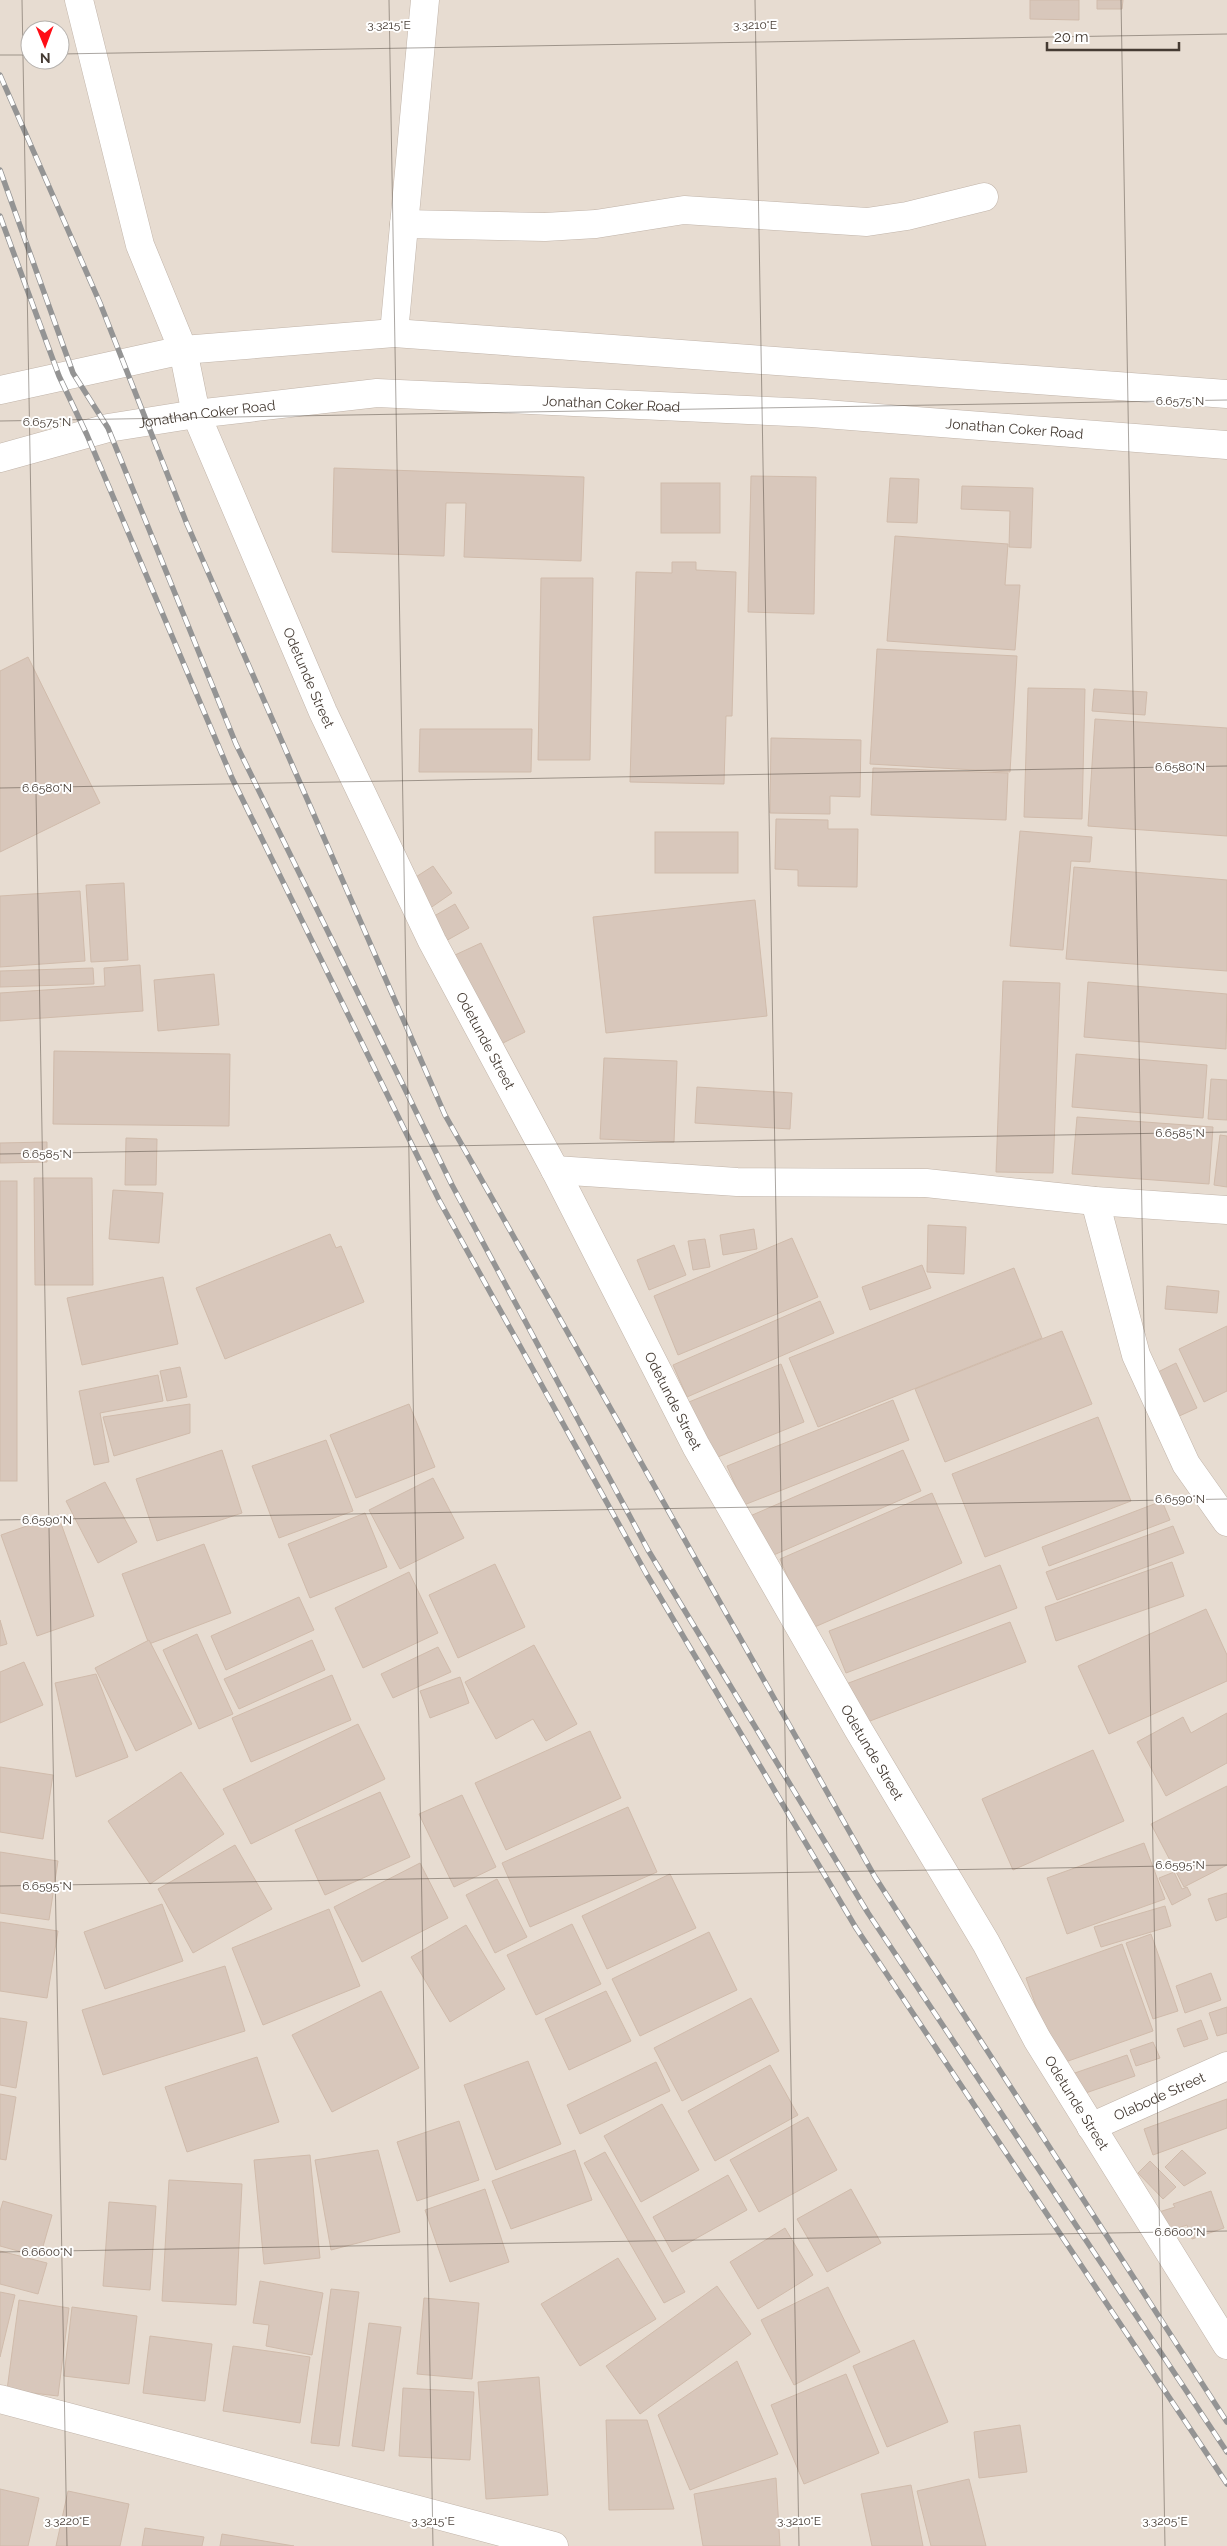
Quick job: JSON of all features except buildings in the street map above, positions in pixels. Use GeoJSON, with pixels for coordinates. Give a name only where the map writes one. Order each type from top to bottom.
{"type":"FeatureCollection","features":[{"type":"Feature","properties":{"kind":"street","name":"Odetunde Street"},"geometry":{"type":"LineString","coordinates":[[79,0],[140,245],[183,350],[196,414],[327,720],[432,941],[555,1170],[696,1446],[858,1729],[986,1943],[1037,2039],[1227,2345]]}},
{"type":"Feature","properties":{"kind":"street"},"geometry":{"type":"LineString","coordinates":[[394,332],[425,0]]}},
{"type":"Feature","properties":{"kind":"street"},"geometry":{"type":"LineString","coordinates":[[404,224],[545,227],[596,224],[684,210],[867,222],[907,216],[984,197]]}},
{"type":"Feature","properties":{"kind":"street"},"geometry":{"type":"LineString","coordinates":[[0,390],[183,350],[394,332],[1227,394]]}},
{"type":"Feature","properties":{"kind":"street","name":"Jonathan Coker Road"},"geometry":{"type":"LineString","coordinates":[[2,453],[108,428],[196,414],[377,393],[812,413],[1227,445]]}},
{"type":"Feature","properties":{"kind":"street"},"geometry":{"type":"LineString","coordinates":[[555,1170],[737,1182],[926,1183],[1095,1201],[1227,1210]]}},
{"type":"Feature","properties":{"kind":"street"},"geometry":{"type":"LineString","coordinates":[[1095,1201],[1136,1355],[1186,1464],[1227,1522]]}},
{"type":"Feature","properties":{"kind":"street","name":"Olabode Street"},"geometry":{"type":"LineString","coordinates":[[1091,2127],[1227,2066]]}},
{"type":"Feature","properties":{"kind":"street"},"geometry":{"type":"LineString","coordinates":[[0,2399],[554,2546]]}},
{"type":"Feature","properties":{"kind":"shaded area"},"geometry":{"type":"Polygon","coordinates":[[[0,0],[1227,0],[1227,2546],[0,2546],[0,0]]]}},
{"type":"Feature","properties":{"kind":"railway"},"geometry":{"type":"LineString","coordinates":[[0,75],[100,303],[187,524],[445,1115],[875,1877],[1227,2422]]}},
{"type":"Feature","properties":{"kind":"railway"},"geometry":{"type":"LineString","coordinates":[[0,170],[73,373],[108,428],[236,744],[452,1185],[648,1550],[868,1913],[1227,2452]]}},
{"type":"Feature","properties":{"kind":"railway"},"geometry":{"type":"LineString","coordinates":[[0,216],[59,376],[87,435],[232,778],[439,1200],[647,1575],[856,1928],[1227,2484]]}}]}
